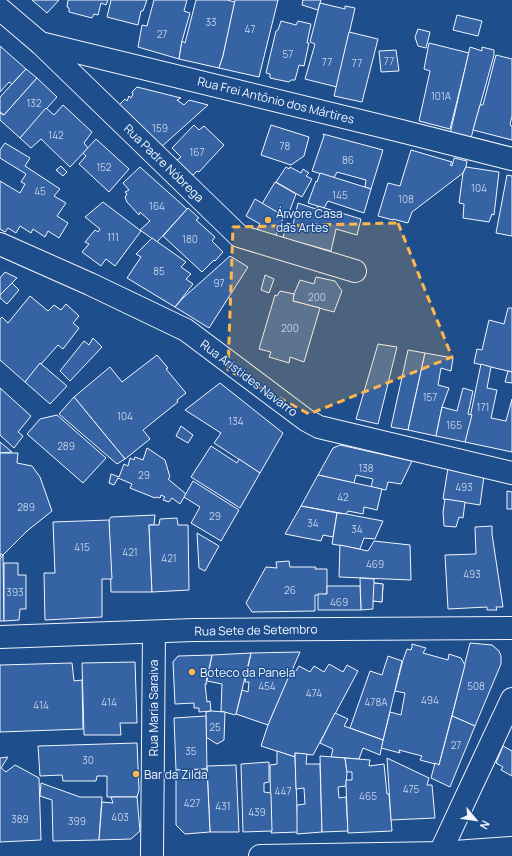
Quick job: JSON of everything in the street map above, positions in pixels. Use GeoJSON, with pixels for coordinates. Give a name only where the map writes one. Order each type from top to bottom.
{"type":"FeatureCollection","features":[{"type":"Feature","properties":{"kind":"street","name":"Rua Padre Nóbrega"},"geometry":{"type":"LineString","coordinates":[[0,8],[40,43],[240,236],[355,271]]}},
{"type":"Feature","properties":{"kind":"street","name":"Rua Frei Antônio dos Mártires"},"geometry":{"type":"LineString","coordinates":[[40,43],[512,159]]}},
{"type":"Feature","properties":{"kind":"street","name":"Rua Aristides Navarro"},"geometry":{"type":"LineString","coordinates":[[0,244],[90,284],[186,330],[306,420],[320,427],[512,473]]}},
{"type":"Feature","properties":{"kind":"street","name":"Rua Sete de Setembro"},"geometry":{"type":"LineString","coordinates":[[0,637],[194,630],[512,628]]}},
{"type":"Feature","properties":{"kind":"street","name":"Rua Maria Saraiva"},"geometry":{"type":"LineString","coordinates":[[152,856],[154,632]]}},
{"type":"Feature","properties":{"kind":"street"},"geometry":{"type":"LineString","coordinates":[[440,855],[512,699]]}},
{"type":"Feature","properties":{"kind":"street"},"geometry":{"type":"LineString","coordinates":[[260,856],[440,855],[512,848]]}},
{"type":"Feature","properties":{"kind":"highlighted area"},"geometry":{"type":"Polygon","coordinates":[[[398,223],[452,357],[309,414],[228,370],[233,227],[398,223]]]}},
{"type":"Feature","properties":{"kind":"building"},"geometry":{"type":"Polygon","coordinates":[[[32,0],[59,0],[47,13],[32,0]]]}},
{"type":"Feature","properties":{"kind":"building"},"geometry":{"type":"Polygon","coordinates":[[[68,0],[108,0],[106,5],[101,3],[98,15],[94,14],[92,18],[69,12],[69,8],[67,7],[68,0]]]}},
{"type":"Feature","properties":{"kind":"building"},"geometry":{"type":"Polygon","coordinates":[[[111,0],[147,0],[143,11],[141,11],[138,25],[107,17],[111,0]]]}},
{"type":"Feature","properties":{"kind":"building"},"geometry":{"type":"Polygon","coordinates":[[[154,0],[187,0],[184,11],[190,13],[182,41],[179,59],[138,47],[142,25],[147,26],[154,0]]]}},
{"type":"Feature","properties":{"kind":"building"},"geometry":{"type":"Polygon","coordinates":[[[196,0],[227,0],[235,2],[219,68],[179,59],[182,41],[185,43],[196,0]]]}},
{"type":"Feature","properties":{"kind":"building"},"geometry":{"type":"Polygon","coordinates":[[[235,0],[278,0],[259,77],[219,68],[235,0]]]}},
{"type":"Feature","properties":{"kind":"building"},"geometry":{"type":"Polygon","coordinates":[[[303,0],[321,0],[318,10],[302,5],[303,0]]]}},
{"type":"Feature","properties":{"kind":"building"},"geometry":{"type":"Polygon","coordinates":[[[320,3],[345,9],[345,6],[355,8],[337,87],[305,79],[315,44],[310,42],[320,3]]]}},
{"type":"Feature","properties":{"kind":"building"},"geometry":{"type":"Polygon","coordinates":[[[457,15],[482,21],[478,36],[453,30],[457,15]]]}},
{"type":"Feature","properties":{"kind":"building"},"geometry":{"type":"Polygon","coordinates":[[[281,21],[296,25],[298,21],[311,24],[304,66],[299,65],[295,80],[291,80],[289,82],[270,78],[270,74],[266,73],[276,31],[278,30],[281,21]]]}},
{"type":"Feature","properties":{"kind":"building"},"geometry":{"type":"Polygon","coordinates":[[[418,29],[430,32],[426,48],[418,46],[415,37],[418,29]]]}},
{"type":"Feature","properties":{"kind":"building"},"geometry":{"type":"Polygon","coordinates":[[[349,32],[378,39],[362,102],[334,96],[349,32]]]}},
{"type":"Feature","properties":{"kind":"building"},"geometry":{"type":"Polygon","coordinates":[[[429,43],[469,53],[450,129],[419,121],[430,71],[424,69],[429,43]]]}},
{"type":"Feature","properties":{"kind":"building"},"geometry":{"type":"Polygon","coordinates":[[[0,46],[26,69],[12,84],[9,82],[0,92],[0,46]]]}},
{"type":"Feature","properties":{"kind":"building"},"geometry":{"type":"Polygon","coordinates":[[[470,47],[482,51],[482,47],[494,50],[494,55],[471,138],[450,134],[470,47]]]}},
{"type":"Feature","properties":{"kind":"building"},"geometry":{"type":"Polygon","coordinates":[[[396,50],[399,71],[381,72],[379,51],[396,50]]]}},
{"type":"Feature","properties":{"kind":"building"},"geometry":{"type":"Polygon","coordinates":[[[496,55],[512,59],[512,116],[510,125],[512,126],[512,140],[473,130],[480,105],[483,105],[496,55]]]}},
{"type":"Feature","properties":{"kind":"building"},"geometry":{"type":"Polygon","coordinates":[[[26,69],[37,78],[4,115],[0,112],[0,97],[26,69]]]}},
{"type":"Feature","properties":{"kind":"building"},"geometry":{"type":"Polygon","coordinates":[[[37,78],[57,97],[20,138],[0,120],[0,113],[4,115],[37,78]]]}},
{"type":"Feature","properties":{"kind":"building"},"geometry":{"type":"Polygon","coordinates":[[[137,87],[181,98],[177,100],[184,105],[189,100],[208,105],[160,148],[116,108],[125,99],[127,101],[129,96],[131,98],[133,94],[132,92],[137,87]]]}},
{"type":"Feature","properties":{"kind":"building"},"geometry":{"type":"Polygon","coordinates":[[[63,105],[92,132],[84,143],[88,148],[70,167],[41,139],[31,148],[20,138],[46,108],[54,115],[63,105]]]}},
{"type":"Feature","properties":{"kind":"building"},"geometry":{"type":"Polygon","coordinates":[[[194,125],[199,130],[204,126],[224,145],[199,172],[197,171],[191,177],[175,162],[181,157],[172,148],[194,125]]]}},
{"type":"Feature","properties":{"kind":"building"},"geometry":{"type":"Polygon","coordinates":[[[271,125],[309,137],[304,156],[291,165],[261,155],[271,125]]]}},
{"type":"Feature","properties":{"kind":"building"},"geometry":{"type":"Polygon","coordinates":[[[323,134],[383,150],[371,189],[365,187],[366,180],[337,172],[334,178],[312,171],[324,136],[323,134]]]}},
{"type":"Feature","properties":{"kind":"building"},"geometry":{"type":"Polygon","coordinates":[[[96,139],[129,169],[109,192],[79,164],[86,156],[83,153],[96,139]]]}},
{"type":"Feature","properties":{"kind":"building"},"geometry":{"type":"Polygon","coordinates":[[[5,143],[30,158],[25,166],[60,189],[54,196],[66,203],[57,216],[68,223],[59,238],[48,231],[45,237],[33,229],[31,233],[20,226],[16,233],[8,228],[5,232],[0,229],[0,181],[20,193],[25,184],[21,182],[26,174],[0,158],[0,150],[5,143]]]}},
{"type":"Feature","properties":{"kind":"building"},"geometry":{"type":"Polygon","coordinates":[[[411,150],[452,162],[450,165],[452,166],[454,158],[467,161],[466,167],[463,173],[412,212],[408,223],[378,216],[388,183],[400,186],[411,150]]]}},
{"type":"Feature","properties":{"kind":"building"},"geometry":{"type":"Polygon","coordinates":[[[61,166],[67,172],[63,176],[56,170],[61,166]]]}},
{"type":"Feature","properties":{"kind":"building"},"geometry":{"type":"Polygon","coordinates":[[[140,167],[187,209],[157,242],[140,230],[150,221],[140,212],[139,215],[127,202],[125,197],[127,194],[125,192],[129,190],[123,183],[140,167]]]}},
{"type":"Feature","properties":{"kind":"building"},"geometry":{"type":"Polygon","coordinates":[[[286,167],[289,169],[290,167],[301,173],[303,169],[309,173],[306,176],[312,179],[302,197],[276,182],[286,167]]]}},
{"type":"Feature","properties":{"kind":"building"},"geometry":{"type":"Polygon","coordinates":[[[466,167],[499,172],[494,215],[492,214],[489,222],[463,218],[464,204],[459,203],[463,173],[466,167]]]}},
{"type":"Feature","properties":{"kind":"building"},"geometry":{"type":"Polygon","coordinates":[[[320,173],[371,189],[364,213],[328,201],[324,208],[308,203],[320,173]]]}},
{"type":"Feature","properties":{"kind":"building"},"geometry":{"type":"Polygon","coordinates":[[[507,175],[512,176],[512,236],[496,233],[507,175]]]}},
{"type":"Feature","properties":{"kind":"building"},"geometry":{"type":"Polygon","coordinates":[[[275,182],[296,194],[287,218],[262,204],[275,182]]]}},
{"type":"Feature","properties":{"kind":"building","name":"Árvore Casa das Artes"},"geometry":{"type":"Polygon","coordinates":[[[255,199],[284,216],[275,237],[257,229],[260,224],[246,216],[255,199]]]}},
{"type":"Feature","properties":{"kind":"building"},"geometry":{"type":"Polygon","coordinates":[[[103,202],[141,231],[115,266],[106,259],[101,266],[82,252],[89,244],[85,242],[95,230],[98,232],[100,229],[85,217],[103,202]]]}},
{"type":"Feature","properties":{"kind":"building"},"geometry":{"type":"Polygon","coordinates":[[[298,203],[316,209],[318,206],[361,219],[357,235],[336,229],[331,251],[283,238],[287,223],[293,225],[298,203]]]}},
{"type":"Feature","properties":{"kind":"building"},"geometry":{"type":"Polygon","coordinates":[[[188,208],[199,218],[196,220],[215,237],[212,241],[223,252],[202,272],[163,236],[188,208]]]}},
{"type":"Feature","properties":{"kind":"building"},"geometry":{"type":"Polygon","coordinates":[[[152,238],[186,262],[181,267],[191,274],[186,279],[193,284],[175,307],[127,278],[141,257],[136,254],[152,238]]]}},
{"type":"Feature","properties":{"kind":"building"},"geometry":{"type":"Polygon","coordinates":[[[230,256],[248,267],[209,328],[175,307],[183,298],[230,256]]]}},
{"type":"Feature","properties":{"kind":"building"},"geometry":{"type":"Polygon","coordinates":[[[5,272],[17,278],[0,295],[0,278],[5,272]]]}},
{"type":"Feature","properties":{"kind":"building"},"geometry":{"type":"Polygon","coordinates":[[[265,275],[274,279],[269,293],[261,290],[265,275]]]}},
{"type":"Feature","properties":{"kind":"building"},"geometry":{"type":"Polygon","coordinates":[[[316,277],[335,281],[342,291],[334,312],[293,301],[294,294],[300,280],[314,284],[316,277]]]}},
{"type":"Feature","properties":{"kind":"building"},"geometry":{"type":"Polygon","coordinates":[[[12,283],[19,290],[7,304],[0,298],[0,295],[12,283]]]}},
{"type":"Feature","properties":{"kind":"building"},"geometry":{"type":"Polygon","coordinates":[[[280,291],[294,294],[293,301],[320,308],[304,362],[290,357],[289,363],[269,357],[271,352],[259,349],[275,295],[277,296],[280,291]]]}},
{"type":"Feature","properties":{"kind":"building"},"geometry":{"type":"Polygon","coordinates":[[[30,296],[48,311],[54,305],[61,310],[66,304],[79,316],[73,323],[79,328],[63,349],[58,345],[25,382],[0,360],[0,319],[2,317],[8,323],[30,296]]]}},
{"type":"Feature","properties":{"kind":"building"},"geometry":{"type":"Polygon","coordinates":[[[508,308],[512,308],[512,372],[474,363],[477,349],[482,350],[489,320],[504,324],[508,308]]]}},
{"type":"Feature","properties":{"kind":"building"},"geometry":{"type":"Polygon","coordinates":[[[93,338],[102,347],[70,381],[60,371],[84,341],[89,345],[93,338]]]}},
{"type":"Feature","properties":{"kind":"building"},"geometry":{"type":"Polygon","coordinates":[[[378,344],[397,347],[378,424],[356,419],[378,344]]]}},
{"type":"Feature","properties":{"kind":"building"},"geometry":{"type":"Polygon","coordinates":[[[408,350],[425,353],[408,430],[391,427],[408,350]]]}},
{"type":"Feature","properties":{"kind":"building"},"geometry":{"type":"Polygon","coordinates":[[[425,353],[453,358],[451,371],[441,368],[438,385],[449,388],[442,407],[436,436],[408,430],[425,353]]]}},
{"type":"Feature","properties":{"kind":"building"},"geometry":{"type":"Polygon","coordinates":[[[157,355],[168,368],[166,369],[186,393],[177,400],[178,402],[143,430],[150,439],[125,459],[74,397],[110,367],[122,382],[157,355]]]}},
{"type":"Feature","properties":{"kind":"building"},"geometry":{"type":"Polygon","coordinates":[[[40,363],[67,386],[50,404],[25,382],[40,363]]]}},
{"type":"Feature","properties":{"kind":"building"},"geometry":{"type":"Polygon","coordinates":[[[481,364],[491,367],[487,388],[497,390],[491,418],[506,421],[512,399],[512,452],[465,442],[481,364]]]}},
{"type":"Feature","properties":{"kind":"building"},"geometry":{"type":"Polygon","coordinates":[[[508,371],[512,372],[512,383],[505,382],[508,371]]]}},
{"type":"Feature","properties":{"kind":"building"},"geometry":{"type":"Polygon","coordinates":[[[220,383],[283,433],[260,473],[214,443],[221,433],[185,410],[220,383]]]}},
{"type":"Feature","properties":{"kind":"building"},"geometry":{"type":"Polygon","coordinates":[[[0,388],[31,416],[18,432],[23,436],[14,448],[0,435],[0,388]]]}},
{"type":"Feature","properties":{"kind":"building"},"geometry":{"type":"Polygon","coordinates":[[[463,388],[473,391],[468,414],[472,415],[465,442],[436,436],[442,407],[457,411],[463,388]]]}},
{"type":"Feature","properties":{"kind":"building"},"geometry":{"type":"Polygon","coordinates":[[[74,397],[125,459],[117,464],[59,414],[74,397]]]}},
{"type":"Feature","properties":{"kind":"building"},"geometry":{"type":"Polygon","coordinates":[[[57,415],[106,458],[83,483],[27,434],[40,419],[57,415]]]}},
{"type":"Feature","properties":{"kind":"building"},"geometry":{"type":"Polygon","coordinates":[[[181,426],[193,435],[188,443],[176,436],[181,426]]]}},
{"type":"Feature","properties":{"kind":"building"},"geometry":{"type":"Polygon","coordinates":[[[0,442],[12,452],[0,453],[0,442]]]}},
{"type":"Feature","properties":{"kind":"building"},"geometry":{"type":"Polygon","coordinates":[[[340,445],[412,461],[401,484],[388,482],[386,490],[371,487],[373,479],[356,475],[354,483],[318,475],[333,448],[340,445]]]}},
{"type":"Feature","properties":{"kind":"building"},"geometry":{"type":"Polygon","coordinates":[[[211,446],[237,463],[239,459],[260,473],[240,508],[191,477],[211,446]]]}},
{"type":"Feature","properties":{"kind":"building"},"geometry":{"type":"Polygon","coordinates":[[[147,448],[165,460],[170,477],[168,479],[186,494],[180,504],[172,498],[169,502],[163,500],[165,497],[161,495],[160,498],[155,498],[130,488],[132,484],[118,478],[114,485],[109,483],[111,474],[119,477],[124,464],[128,466],[130,458],[134,460],[135,457],[143,460],[147,448]]]}},
{"type":"Feature","properties":{"kind":"building"},"geometry":{"type":"Polygon","coordinates":[[[0,453],[18,453],[17,463],[32,466],[40,477],[52,511],[27,531],[3,555],[1,554],[0,557],[0,453]]]}},
{"type":"Feature","properties":{"kind":"building"},"geometry":{"type":"Polygon","coordinates":[[[448,468],[484,476],[480,505],[443,499],[448,468]]]}},
{"type":"Feature","properties":{"kind":"building"},"geometry":{"type":"Polygon","coordinates":[[[318,475],[382,489],[377,510],[364,507],[363,514],[348,511],[346,514],[301,506],[318,475]]]}},
{"type":"Feature","properties":{"kind":"building"},"geometry":{"type":"Polygon","coordinates":[[[193,481],[239,510],[221,541],[191,523],[200,507],[184,497],[193,481]]]}},
{"type":"Feature","properties":{"kind":"building"},"geometry":{"type":"Polygon","coordinates":[[[507,491],[512,492],[512,509],[507,509],[507,491]]]}},
{"type":"Feature","properties":{"kind":"building"},"geometry":{"type":"Polygon","coordinates":[[[445,499],[465,502],[463,518],[459,517],[456,527],[444,526],[443,512],[445,499]]]}},
{"type":"Feature","properties":{"kind":"building"},"geometry":{"type":"Polygon","coordinates":[[[301,506],[337,513],[333,537],[323,535],[321,541],[285,534],[301,506]]]}},
{"type":"Feature","properties":{"kind":"building"},"geometry":{"type":"Polygon","coordinates":[[[337,513],[383,521],[375,539],[364,538],[360,549],[332,544],[337,513]]]}},
{"type":"Feature","properties":{"kind":"building"},"geometry":{"type":"Polygon","coordinates":[[[155,515],[154,525],[149,525],[152,592],[111,592],[109,520],[111,517],[155,515]]]}},
{"type":"Feature","properties":{"kind":"building"},"geometry":{"type":"Polygon","coordinates":[[[177,518],[178,525],[188,525],[189,590],[152,592],[149,525],[159,525],[160,519],[177,518]]]}},
{"type":"Feature","properties":{"kind":"building"},"geometry":{"type":"Polygon","coordinates":[[[109,520],[112,579],[102,579],[102,617],[45,620],[44,573],[55,573],[53,522],[109,520]]]}},
{"type":"Feature","properties":{"kind":"building"},"geometry":{"type":"Polygon","coordinates":[[[492,526],[503,607],[496,607],[497,610],[487,610],[487,607],[448,609],[445,555],[476,554],[475,527],[492,526]]]}},
{"type":"Feature","properties":{"kind":"building"},"geometry":{"type":"Polygon","coordinates":[[[197,533],[219,546],[205,571],[199,568],[197,533]]]}},
{"type":"Feature","properties":{"kind":"building"},"geometry":{"type":"Polygon","coordinates":[[[374,541],[410,545],[411,580],[339,577],[340,545],[368,551],[374,541]]]}},
{"type":"Feature","properties":{"kind":"building"},"geometry":{"type":"Polygon","coordinates":[[[3,555],[4,621],[0,621],[0,559],[3,555]]]}},
{"type":"Feature","properties":{"kind":"building"},"geometry":{"type":"Polygon","coordinates":[[[289,561],[290,567],[316,567],[315,569],[327,569],[327,594],[315,595],[315,611],[252,612],[246,603],[266,567],[277,568],[276,562],[289,561]]]}},
{"type":"Feature","properties":{"kind":"building"},"geometry":{"type":"Polygon","coordinates":[[[4,563],[18,563],[18,575],[26,575],[26,609],[20,609],[19,620],[4,621],[4,563]]]}},
{"type":"Feature","properties":{"kind":"building"},"geometry":{"type":"Polygon","coordinates":[[[360,578],[374,579],[374,583],[383,584],[382,602],[373,601],[373,609],[361,610],[360,578]]]}},
{"type":"Feature","properties":{"kind":"building"},"geometry":{"type":"Polygon","coordinates":[[[374,583],[383,584],[382,602],[373,601],[374,583]]]}},
{"type":"Feature","properties":{"kind":"building"},"geometry":{"type":"Polygon","coordinates":[[[327,586],[360,586],[361,610],[318,610],[318,594],[327,594],[327,586]]]}},
{"type":"Feature","properties":{"kind":"building"},"geometry":{"type":"Polygon","coordinates":[[[470,643],[492,645],[499,651],[501,656],[501,664],[475,726],[452,716],[470,643]]]}},
{"type":"Feature","properties":{"kind":"building"},"geometry":{"type":"Polygon","coordinates":[[[412,644],[426,648],[423,653],[448,660],[449,654],[461,658],[465,665],[439,765],[420,760],[422,756],[399,750],[400,753],[381,748],[390,712],[401,715],[405,693],[395,691],[403,660],[407,649],[411,650],[412,644]]]}},
{"type":"Feature","properties":{"kind":"building"},"geometry":{"type":"Polygon","coordinates":[[[300,652],[268,725],[236,714],[242,690],[248,692],[249,682],[245,682],[251,653],[300,652]]]}},
{"type":"Feature","properties":{"kind":"building"},"geometry":{"type":"Polygon","coordinates":[[[251,653],[236,714],[221,711],[222,684],[207,681],[212,655],[251,653]]]}},
{"type":"Feature","properties":{"kind":"building"},"geometry":{"type":"Polygon","coordinates":[[[212,655],[206,682],[207,684],[205,684],[207,702],[210,701],[211,711],[199,712],[199,708],[194,708],[194,703],[175,704],[173,662],[178,656],[212,655]]]}},
{"type":"Feature","properties":{"kind":"building"},"geometry":{"type":"Polygon","coordinates":[[[388,656],[402,661],[383,740],[350,728],[370,671],[382,675],[388,656]]]}},
{"type":"Feature","properties":{"kind":"building"},"geometry":{"type":"Polygon","coordinates":[[[135,662],[137,723],[120,723],[121,735],[84,735],[82,663],[135,662]]]}},
{"type":"Feature","properties":{"kind":"building"},"geometry":{"type":"Polygon","coordinates":[[[72,663],[74,681],[82,680],[83,729],[0,732],[0,665],[72,663]]]}},
{"type":"Feature","properties":{"kind":"building"},"geometry":{"type":"Polygon","coordinates":[[[329,664],[343,672],[347,665],[358,671],[313,755],[295,753],[295,757],[261,746],[268,725],[292,669],[296,671],[299,666],[310,672],[314,666],[324,672],[329,664]]]}},
{"type":"Feature","properties":{"kind":"building"},"geometry":{"type":"Polygon","coordinates":[[[206,712],[225,712],[224,740],[217,744],[206,737],[206,712]]]}},
{"type":"Feature","properties":{"kind":"building"},"geometry":{"type":"Polygon","coordinates":[[[335,713],[348,719],[344,726],[383,740],[380,755],[363,748],[359,759],[331,757],[333,749],[320,743],[335,713]]]}},
{"type":"Feature","properties":{"kind":"building"},"geometry":{"type":"Polygon","coordinates":[[[206,716],[207,769],[176,770],[174,718],[206,716]]]}},
{"type":"Feature","properties":{"kind":"building"},"geometry":{"type":"Polygon","coordinates":[[[452,716],[475,726],[450,787],[431,778],[435,763],[439,765],[452,716]]]}},
{"type":"Feature","properties":{"kind":"building"},"geometry":{"type":"Polygon","coordinates":[[[137,743],[139,790],[137,797],[107,797],[107,776],[97,776],[96,781],[63,781],[62,775],[40,776],[38,746],[137,743]]]}},
{"type":"Feature","properties":{"kind":"building"},"geometry":{"type":"Polygon","coordinates":[[[503,746],[512,751],[512,776],[501,770],[503,767],[496,763],[503,746]]]}},
{"type":"Feature","properties":{"kind":"building"},"geometry":{"type":"Polygon","coordinates":[[[277,751],[295,757],[298,832],[271,833],[270,765],[277,764],[277,751]]]}},
{"type":"Feature","properties":{"kind":"building"},"geometry":{"type":"Polygon","coordinates":[[[295,753],[307,754],[306,764],[320,764],[322,832],[297,834],[297,805],[305,804],[304,788],[296,789],[295,753]]]}},
{"type":"Feature","properties":{"kind":"building"},"geometry":{"type":"Polygon","coordinates":[[[320,756],[345,758],[347,772],[346,786],[338,787],[339,798],[346,797],[348,831],[322,832],[320,756]]]}},
{"type":"Feature","properties":{"kind":"building"},"geometry":{"type":"Polygon","coordinates":[[[8,757],[1,768],[6,772],[15,765],[39,778],[41,840],[0,842],[0,758],[8,757]]]}},
{"type":"Feature","properties":{"kind":"building"},"geometry":{"type":"Polygon","coordinates":[[[345,758],[370,760],[369,766],[384,764],[387,794],[389,794],[392,831],[348,833],[346,780],[352,780],[352,772],[347,772],[345,758]]]}},
{"type":"Feature","properties":{"kind":"building"},"geometry":{"type":"Polygon","coordinates":[[[387,758],[429,778],[427,785],[432,785],[435,818],[391,820],[387,758]]]}},
{"type":"Feature","properties":{"kind":"building"},"geometry":{"type":"Polygon","coordinates":[[[269,762],[269,782],[264,783],[264,792],[271,793],[272,831],[243,832],[241,764],[269,762]]]}},
{"type":"Feature","properties":{"kind":"building"},"geometry":{"type":"Polygon","coordinates":[[[236,765],[239,832],[210,832],[207,766],[236,765]]]}},
{"type":"Feature","properties":{"kind":"building"},"geometry":{"type":"Polygon","coordinates":[[[207,769],[210,832],[185,834],[176,825],[176,770],[207,769]]]}},
{"type":"Feature","properties":{"kind":"building"},"geometry":{"type":"Polygon","coordinates":[[[41,783],[80,797],[102,797],[99,840],[53,841],[52,800],[40,796],[41,783]]]}},
{"type":"Feature","properties":{"kind":"building"},"geometry":{"type":"Polygon","coordinates":[[[111,797],[137,797],[140,831],[131,839],[99,840],[102,802],[113,803],[111,797]]]}},
{"type":"Feature","properties":{"kind":"place","name":"Árvore Casa das Artes"},"geometry":{"type":"Point","coordinates":[268,220]}},
{"type":"Feature","properties":{"kind":"place","name":"Boteco da Panela"},"geometry":{"type":"Point","coordinates":[192,672]}},
{"type":"Feature","properties":{"kind":"place","name":"Bar da Zilda"},"geometry":{"type":"Point","coordinates":[136,774]}}]}
